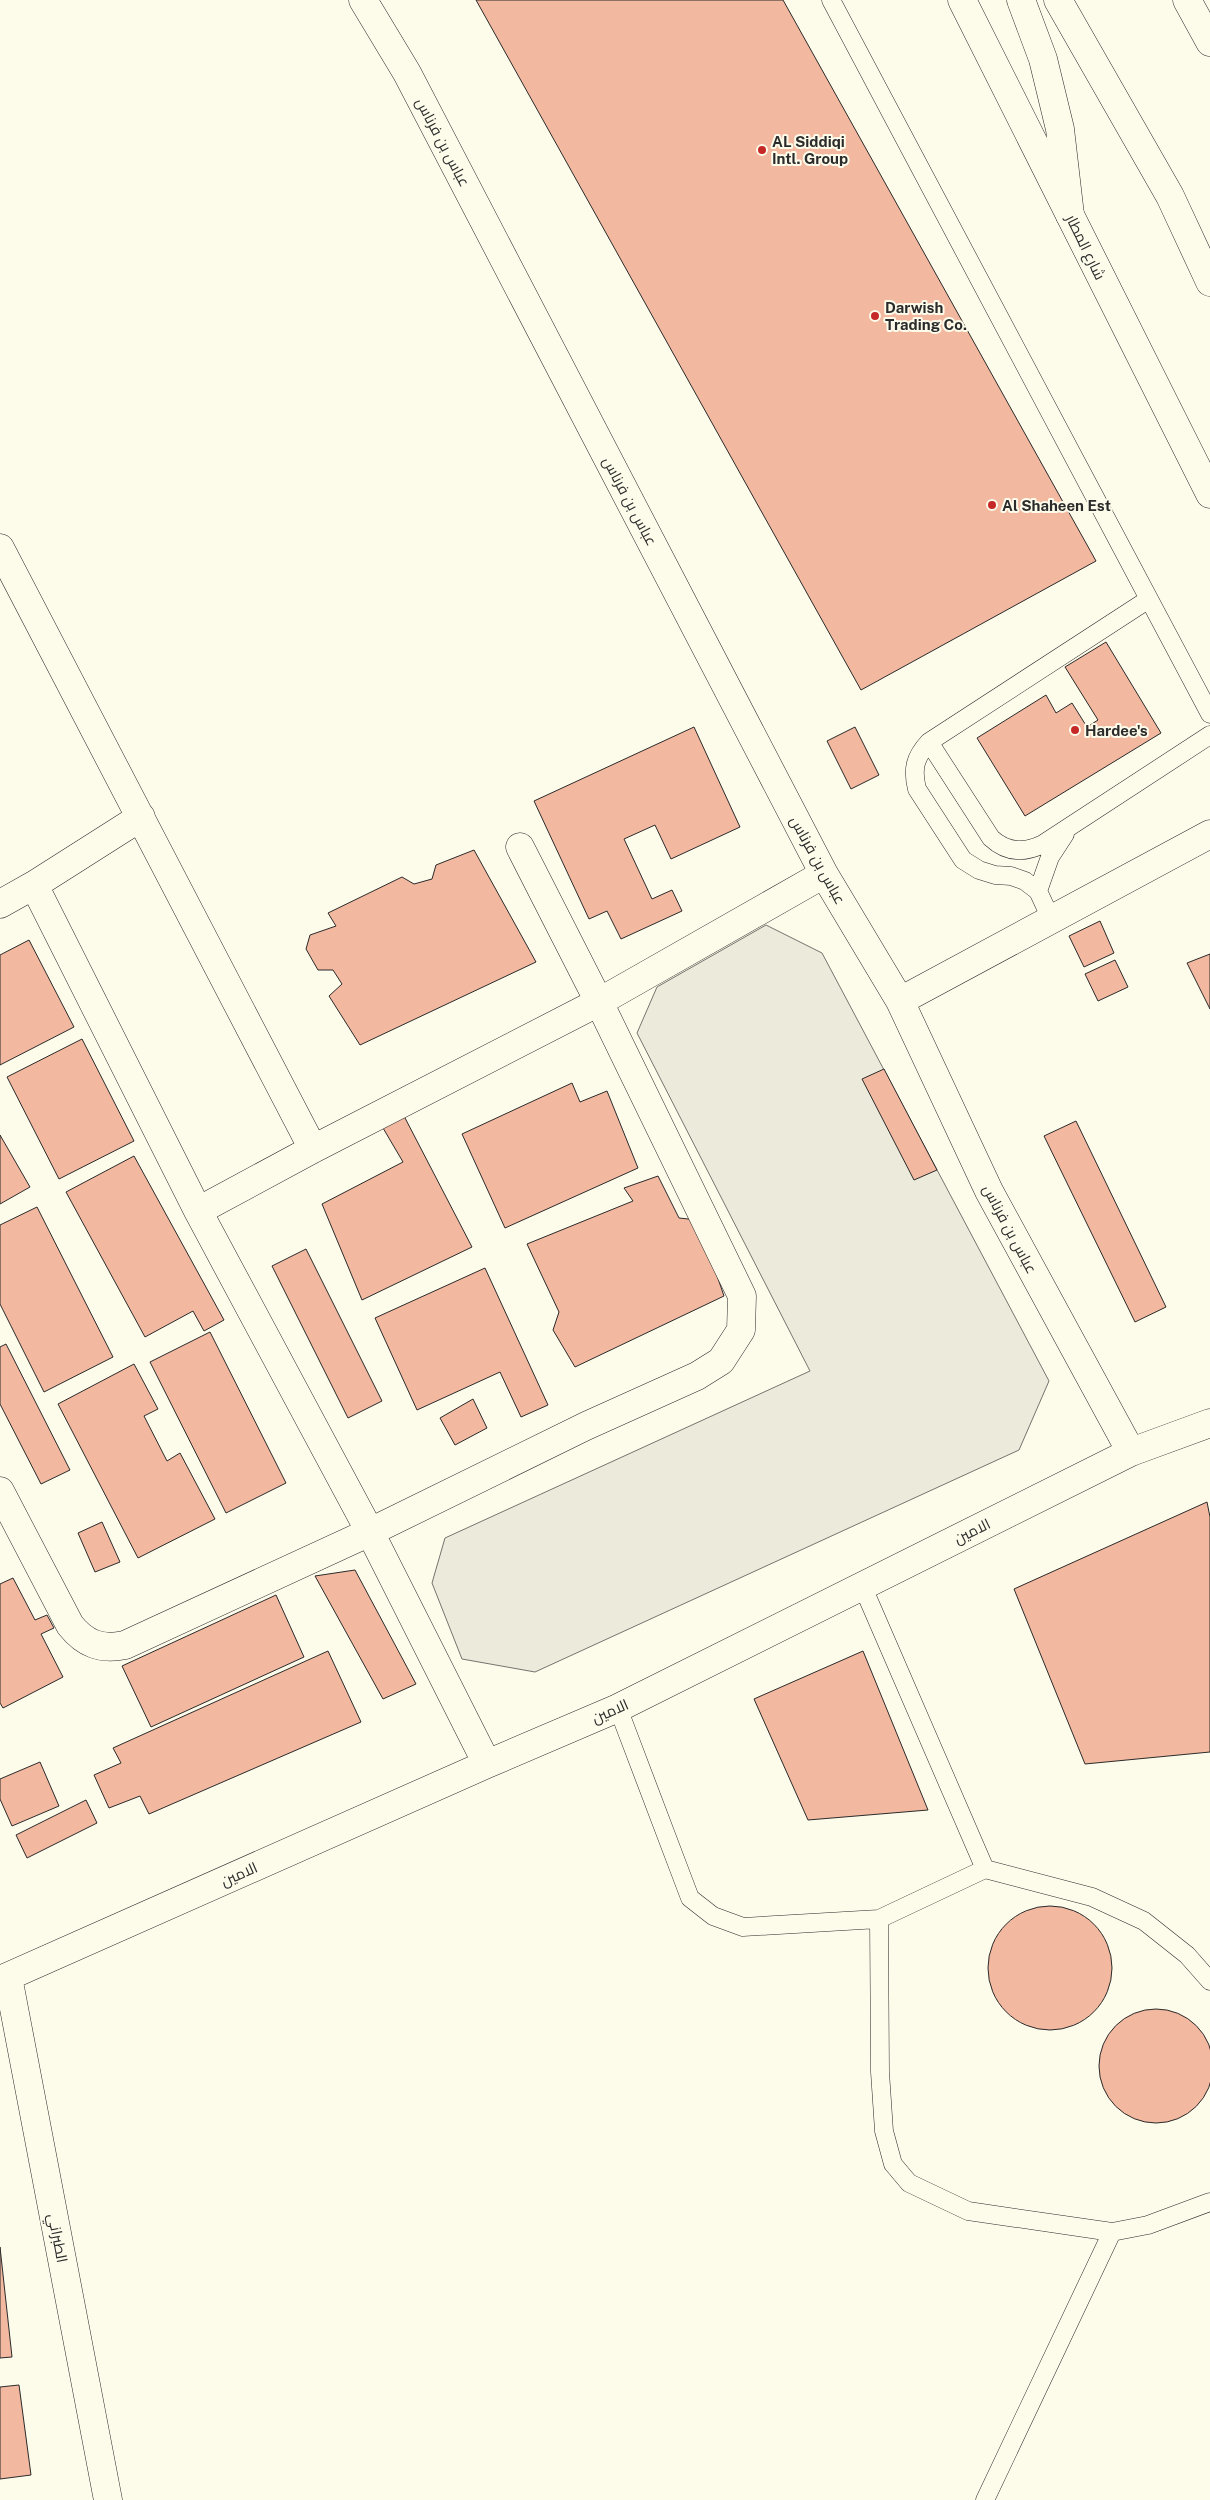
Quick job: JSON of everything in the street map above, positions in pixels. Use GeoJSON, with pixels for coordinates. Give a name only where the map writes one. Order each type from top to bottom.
{"type":"FeatureCollection","features":[{"type":"Feature","properties":{"kind":"main road","name":"عباس بن فرناس"},"geometry":{"type":"LineString","coordinates":[[363,0],[407,73],[824,874],[900,1001],[989,1191],[1131,1452]]}},
{"type":"Feature","properties":{"kind":"main road","name":"شارع المطار"},"geometry":{"type":"LineString","coordinates":[[962,0],[1210,494]]}},
{"type":"Feature","properties":{"kind":"main road"},"geometry":{"type":"LineString","coordinates":[[1021,0],[1043,59],[1060,129],[1070,215]]}},
{"type":"Feature","properties":{"kind":"main road"},"geometry":{"type":"LineString","coordinates":[[1058,0],[1170,196],[1210,282]]}},
{"type":"Feature","properties":{"kind":"main road"},"geometry":{"type":"LineString","coordinates":[[1187,0],[1210,42]]}},
{"type":"Feature","properties":{"kind":"main road"},"geometry":{"type":"LineString","coordinates":[[0,548],[313,1149]]}},
{"type":"Feature","properties":{"kind":"main road"},"geometry":{"type":"LineString","coordinates":[[0,904],[34,886],[141,817]]}},
{"type":"Feature","properties":{"kind":"main road"},"geometry":{"type":"LineString","coordinates":[[900,1001],[1210,834]]}},
{"type":"Feature","properties":{"kind":"main road"},"geometry":{"type":"LineString","coordinates":[[0,1491],[70,1625],[88,1643],[100,1647],[125,1645],[370,1532],[586,1426],[697,1376],[721,1361],[741,1330],[742,1296],[599,1002],[520,847]]}},
{"type":"Feature","properties":{"kind":"main road"},"geometry":{"type":"LineString","coordinates":[[198,1212],[313,1149],[599,1002],[824,874]]}},
{"type":"Feature","properties":{"kind":"main road"},"geometry":{"type":"LineString","coordinates":[[34,886],[198,1212],[370,1532],[488,1764]]}},
{"type":"Feature","properties":{"kind":"main road","name":"الامين"},"geometry":{"type":"LineString","coordinates":[[4,1978],[618,1708],[1131,1452],[1210,1422]]}},
{"type":"Feature","properties":{"kind":"main road","name":"الطبراني"},"geometry":{"type":"LineString","coordinates":[[4,1978],[108,2500]]}},
{"type":"Feature","properties":{"kind":"lane"},"geometry":{"type":"LineString","coordinates":[[831,0],[1210,714]]}},
{"type":"Feature","properties":{"kind":"lane"},"geometry":{"type":"LineString","coordinates":[[1052,919],[1038,891],[1026,881],[1012,876],[995,875],[979,870],[963,860],[918,789],[914,778],[918,754],[929,742],[1148,599]]}},
{"type":"Feature","properties":{"kind":"lane"},"geometry":{"type":"LineString","coordinates":[[929,742],[991,838],[997,844],[1018,851],[1031,850],[1071,827],[1210,735]]}},
{"type":"Feature","properties":{"kind":"lane"},"geometry":{"type":"LineString","coordinates":[[1038,891],[1050,857],[1071,827]]}},
{"type":"Feature","properties":{"kind":"lane"},"geometry":{"type":"LineString","coordinates":[[862,1585],[985,1869]]}},
{"type":"Feature","properties":{"kind":"lane"},"geometry":{"type":"LineString","coordinates":[[618,1708],[690,1898],[713,1916],[743,1927],[879,1918],[985,1869],[1092,1897],[1144,1921],[1187,1955],[1210,1981]]}},
{"type":"Feature","properties":{"kind":"lane"},"geometry":{"type":"LineString","coordinates":[[879,1918],[880,2072],[884,2131],[893,2164],[909,2183],[968,2211],[1112,2232],[1148,2225],[1210,2202]]}},
{"type":"Feature","properties":{"kind":"lane"},"geometry":{"type":"LineString","coordinates":[[985,2500],[1112,2232]]}},
{"type":"Feature","properties":{"kind":"shaded area"},"geometry":{"type":"Polygon","coordinates":[[[766,925],[822,953],[1049,1381],[1019,1450],[535,1672],[462,1659],[432,1583],[445,1538],[810,1371],[637,1033],[657,987],[766,925]]]}},
{"type":"Feature","properties":{"kind":"building"},"geometry":{"type":"Polygon","coordinates":[[[476,0],[783,0],[1096,561],[861,690],[476,0]]]}},
{"type":"Feature","properties":{"kind":"building","name":"Hardee's"},"geometry":{"type":"Polygon","coordinates":[[[1106,642],[1161,733],[1025,816],[977,738],[1046,695],[1056,713],[1072,703],[1087,727],[1098,720],[1065,667],[1106,642]]]}},
{"type":"Feature","properties":{"kind":"building"},"geometry":{"type":"Polygon","coordinates":[[[694,727],[740,827],[671,859],[655,825],[624,839],[652,899],[672,890],[682,911],[621,939],[607,911],[589,919],[534,801],[694,727]]]}},
{"type":"Feature","properties":{"kind":"building"},"geometry":{"type":"Polygon","coordinates":[[[855,727],[879,775],[851,789],[827,741],[855,727]]]}},
{"type":"Feature","properties":{"kind":"building"},"geometry":{"type":"Polygon","coordinates":[[[474,850],[536,962],[360,1045],[329,996],[342,984],[333,970],[318,970],[306,949],[310,935],[336,926],[328,913],[402,877],[414,884],[432,879],[436,865],[474,850]]]}},
{"type":"Feature","properties":{"kind":"building"},"geometry":{"type":"Polygon","coordinates":[[[1100,921],[1114,953],[1084,967],[1069,936],[1100,921]]]}},
{"type":"Feature","properties":{"kind":"building"},"geometry":{"type":"Polygon","coordinates":[[[29,940],[74,1027],[0,1065],[0,955],[29,940]]]}},
{"type":"Feature","properties":{"kind":"building"},"geometry":{"type":"Polygon","coordinates":[[[1210,954],[1210,1009],[1187,963],[1210,954]]]}},
{"type":"Feature","properties":{"kind":"building"},"geometry":{"type":"Polygon","coordinates":[[[1115,960],[1128,987],[1098,1001],[1085,974],[1115,960]]]}},
{"type":"Feature","properties":{"kind":"building"},"geometry":{"type":"Polygon","coordinates":[[[82,1039],[134,1141],[59,1179],[7,1077],[82,1039]]]}},
{"type":"Feature","properties":{"kind":"building"},"geometry":{"type":"Polygon","coordinates":[[[884,1069],[937,1170],[914,1180],[862,1079],[884,1069]]]}},
{"type":"Feature","properties":{"kind":"building"},"geometry":{"type":"Polygon","coordinates":[[[572,1083],[580,1102],[607,1091],[638,1168],[505,1228],[462,1134],[572,1083]]]}},
{"type":"Feature","properties":{"kind":"building"},"geometry":{"type":"Polygon","coordinates":[[[404,1116],[472,1247],[362,1300],[322,1204],[403,1162],[383,1128],[404,1116]]]}},
{"type":"Feature","properties":{"kind":"building"},"geometry":{"type":"Polygon","coordinates":[[[1076,1121],[1166,1307],[1135,1322],[1044,1136],[1076,1121]]]}},
{"type":"Feature","properties":{"kind":"building"},"geometry":{"type":"Polygon","coordinates":[[[0,1135],[30,1187],[0,1204],[0,1135]]]}},
{"type":"Feature","properties":{"kind":"building"},"geometry":{"type":"Polygon","coordinates":[[[134,1156],[224,1320],[204,1331],[193,1311],[145,1337],[66,1192],[134,1156]]]}},
{"type":"Feature","properties":{"kind":"building"},"geometry":{"type":"Polygon","coordinates":[[[658,1176],[679,1218],[698,1220],[724,1296],[575,1367],[553,1330],[559,1312],[527,1244],[633,1201],[624,1188],[658,1176]]]}},
{"type":"Feature","properties":{"kind":"building"},"geometry":{"type":"Polygon","coordinates":[[[37,1207],[113,1357],[44,1392],[0,1304],[0,1225],[37,1207]]]}},
{"type":"Feature","properties":{"kind":"building"},"geometry":{"type":"Polygon","coordinates":[[[306,1249],[382,1401],[348,1418],[272,1266],[306,1249]]]}},
{"type":"Feature","properties":{"kind":"building"},"geometry":{"type":"Polygon","coordinates":[[[485,1268],[548,1405],[521,1417],[500,1372],[417,1410],[375,1318],[485,1268]]]}},
{"type":"Feature","properties":{"kind":"building"},"geometry":{"type":"Polygon","coordinates":[[[210,1332],[286,1483],[226,1513],[150,1362],[210,1332]]]}},
{"type":"Feature","properties":{"kind":"building"},"geometry":{"type":"Polygon","coordinates":[[[6,1344],[70,1470],[41,1484],[0,1404],[0,1347],[6,1344]]]}},
{"type":"Feature","properties":{"kind":"building"},"geometry":{"type":"Polygon","coordinates":[[[134,1364],[158,1409],[144,1416],[167,1461],[180,1453],[215,1519],[138,1558],[58,1404],[134,1364]]]}},
{"type":"Feature","properties":{"kind":"building"},"geometry":{"type":"Polygon","coordinates":[[[473,1399],[487,1428],[455,1445],[440,1418],[473,1399]]]}},
{"type":"Feature","properties":{"kind":"building"},"geometry":{"type":"Polygon","coordinates":[[[1207,1502],[1210,1517],[1210,1752],[1085,1764],[1014,1589],[1207,1502]]]}},
{"type":"Feature","properties":{"kind":"building"},"geometry":{"type":"Polygon","coordinates":[[[102,1522],[120,1562],[95,1572],[78,1533],[102,1522]]]}},
{"type":"Feature","properties":{"kind":"building"},"geometry":{"type":"Polygon","coordinates":[[[355,1570],[416,1684],[383,1699],[315,1576],[355,1570]]]}},
{"type":"Feature","properties":{"kind":"building"},"geometry":{"type":"Polygon","coordinates":[[[13,1578],[35,1620],[47,1615],[54,1628],[41,1634],[63,1677],[3,1708],[0,1703],[0,1584],[13,1578]]]}},
{"type":"Feature","properties":{"kind":"building"},"geometry":{"type":"Polygon","coordinates":[[[276,1595],[304,1657],[151,1727],[122,1666],[276,1595]]]}},
{"type":"Feature","properties":{"kind":"building"},"geometry":{"type":"Polygon","coordinates":[[[328,1651],[361,1722],[149,1814],[140,1796],[109,1808],[94,1775],[121,1763],[113,1748],[328,1651]]]}},
{"type":"Feature","properties":{"kind":"building"},"geometry":{"type":"Polygon","coordinates":[[[863,1651],[928,1810],[808,1820],[754,1699],[863,1651]]]}},
{"type":"Feature","properties":{"kind":"building"},"geometry":{"type":"Polygon","coordinates":[[[40,1762],[59,1806],[12,1826],[0,1799],[0,1779],[40,1762]]]}},
{"type":"Feature","properties":{"kind":"building"},"geometry":{"type":"Polygon","coordinates":[[[86,1800],[97,1823],[27,1858],[16,1835],[86,1800]]]}},
{"type":"Feature","properties":{"kind":"building"},"geometry":{"type":"Polygon","coordinates":[[[1050,1906],[1074,1911],[1094,1924],[1107,1944],[1112,1968],[1107,1992],[1094,2012],[1074,2025],[1050,2030],[1026,2025],[1006,2012],[993,1992],[988,1968],[993,1944],[1006,1924],[1026,1911],[1050,1906]]]}},
{"type":"Feature","properties":{"kind":"building"},"geometry":{"type":"Polygon","coordinates":[[[1156,2009],[1178,2013],[1188,2018],[1204,2034],[1209,2044],[1213,2066],[1209,2088],[1204,2098],[1188,2114],[1178,2119],[1156,2123],[1134,2119],[1124,2114],[1108,2098],[1103,2088],[1099,2066],[1103,2044],[1108,2034],[1124,2018],[1134,2013],[1156,2009]]]}},
{"type":"Feature","properties":{"kind":"building"},"geometry":{"type":"Polygon","coordinates":[[[0,2247],[12,2357],[0,2358],[0,2247]]]}},
{"type":"Feature","properties":{"kind":"building"},"geometry":{"type":"Polygon","coordinates":[[[19,2385],[31,2475],[0,2479],[0,2387],[19,2385]]]}},
{"type":"Feature","properties":{"kind":"place","name":"AL Siddiqi Intl. Group"},"geometry":{"type":"Point","coordinates":[762,150]}},
{"type":"Feature","properties":{"kind":"place","name":"Darwish Trading Co."},"geometry":{"type":"Point","coordinates":[875,316]}},
{"type":"Feature","properties":{"kind":"place","name":"Al Shaheen Est"},"geometry":{"type":"Point","coordinates":[992,505]}},
{"type":"Feature","properties":{"kind":"place","name":"Hardee's"},"geometry":{"type":"Point","coordinates":[1075,730]}}]}
